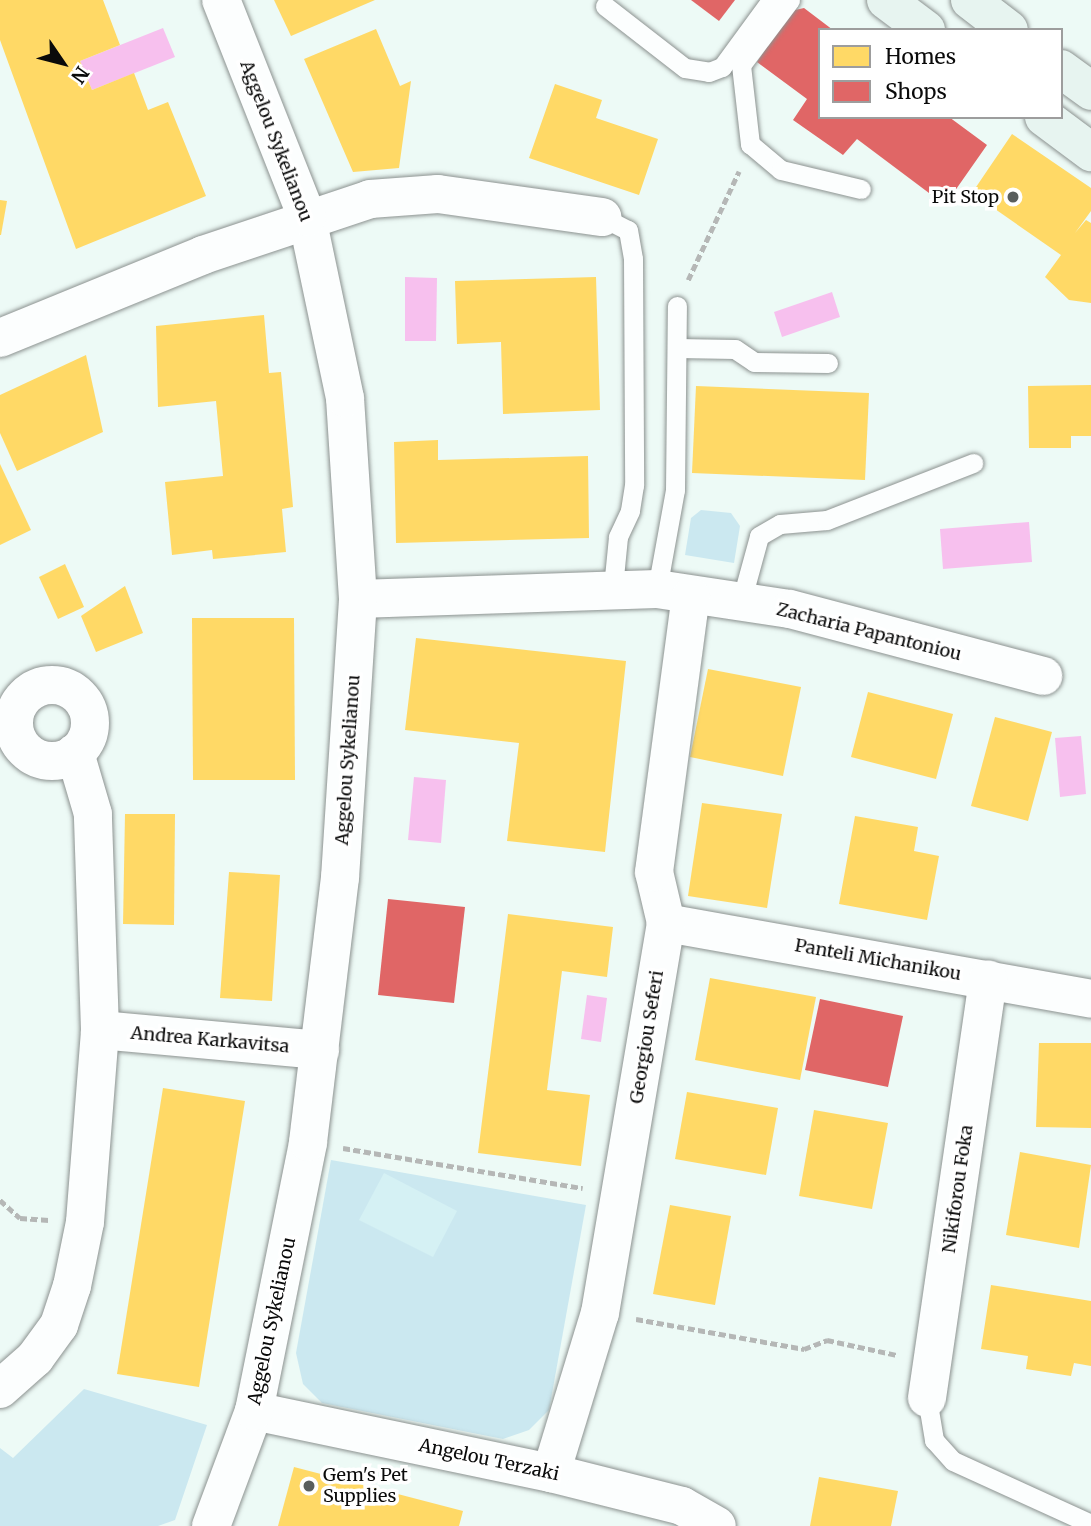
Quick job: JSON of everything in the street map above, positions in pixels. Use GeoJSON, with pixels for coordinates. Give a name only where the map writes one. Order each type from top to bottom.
{"type":"FeatureCollection","features":[{"type":"Feature","properties":{"kind":"main road"},"geometry":{"type":"LineString","coordinates":[[886,0],[923,28]]}},
{"type":"Feature","properties":{"kind":"main road"},"geometry":{"type":"LineString","coordinates":[[970,0],[1006,28]]}},
{"type":"Feature","properties":{"kind":"main road"},"geometry":{"type":"LineString","coordinates":[[1063,70],[1091,91]]}},
{"type":"Feature","properties":{"kind":"main road"},"geometry":{"type":"LineString","coordinates":[[1047,119],[1091,152]]}},
{"type":"Feature","properties":{"kind":"street","name":"Aggelou Sykelianou"},"geometry":{"type":"LineString","coordinates":[[211,1526],[254,1411],[308,1142],[340,878],[358,599],[345,398],[307,217],[221,0]]}},
{"type":"Feature","properties":{"kind":"street"},"geometry":{"type":"LineString","coordinates":[[0,338],[307,217],[370,200],[438,194],[602,217]]}},
{"type":"Feature","properties":{"kind":"street","name":"Zacharia Papantoniou"},"geometry":{"type":"LineString","coordinates":[[358,599],[613,587],[674,592],[790,609],[1043,676]]}},
{"type":"Feature","properties":{"kind":"street","name":"Georgiou Seferi"},"geometry":{"type":"LineString","coordinates":[[551,1473],[600,1313],[666,923],[654,872],[674,592]]}},
{"type":"Feature","properties":{"kind":"street"},"geometry":{"type":"LineString","coordinates":[[43,686],[68,688],[79,695],[89,725],[75,753],[63,759],[38,759],[18,742],[8,713],[31,692],[43,686]]}},
{"type":"Feature","properties":{"kind":"street"},"geometry":{"type":"LineString","coordinates":[[0,1389],[35,1358],[59,1325],[72,1286],[85,1222],[100,1030],[93,814],[75,753]]}},
{"type":"Feature","properties":{"kind":"street","name":"Panteli Michanikou"},"geometry":{"type":"LineString","coordinates":[[666,923],[1091,999]]}},
{"type":"Feature","properties":{"kind":"street","name":"Nikiforou Foka"},"geometry":{"type":"LineString","coordinates":[[930,1380],[988,979]]}},
{"type":"Feature","properties":{"kind":"street","name":"Andrea Karkavitsa"},"geometry":{"type":"LineString","coordinates":[[100,1030],[320,1050]]}},
{"type":"Feature","properties":{"kind":"street","name":"Angelou Terzaki"},"geometry":{"type":"LineString","coordinates":[[254,1411],[551,1473],[682,1506],[717,1526]]}},
{"type":"Feature","properties":{"kind":"lane"},"geometry":{"type":"LineString","coordinates":[[605,6],[685,68],[709,72],[722,67],[771,0]]}},
{"type":"Feature","properties":{"kind":"lane"},"geometry":{"type":"LineString","coordinates":[[790,0],[741,65],[750,144],[781,170],[861,189]]}},
{"type":"Feature","properties":{"kind":"lane"},"geometry":{"type":"LineString","coordinates":[[602,217],[628,230],[633,259],[634,485],[630,511],[618,537],[613,587]]}},
{"type":"Feature","properties":{"kind":"lane"},"geometry":{"type":"LineString","coordinates":[[674,592],[677,306]]}},
{"type":"Feature","properties":{"kind":"lane"},"geometry":{"type":"LineString","coordinates":[[677,348],[735,349],[754,362],[828,363]]}},
{"type":"Feature","properties":{"kind":"lane"},"geometry":{"type":"LineString","coordinates":[[741,603],[759,536],[780,524],[827,520],[973,463]]}},
{"type":"Feature","properties":{"kind":"lane"},"geometry":{"type":"LineString","coordinates":[[930,1380],[934,1440],[953,1461],[1091,1524]]}},
{"type":"Feature","properties":{"kind":"path"},"geometry":{"type":"LineString","coordinates":[[677,306],[750,144]]}},
{"type":"Feature","properties":{"kind":"path"},"geometry":{"type":"LineString","coordinates":[[308,1142],[622,1195]]}},
{"type":"Feature","properties":{"kind":"path"},"geometry":{"type":"LineString","coordinates":[[0,1200],[20,1218],[85,1222]]}},
{"type":"Feature","properties":{"kind":"path"},"geometry":{"type":"LineString","coordinates":[[600,1313],[804,1349],[827,1340],[930,1380]]}},
{"type":"Feature","properties":{"kind":"shaded area"},"geometry":{"type":"Polygon","coordinates":[[[163,28],[175,57],[92,90],[80,61],[163,28]]]}},
{"type":"Feature","properties":{"kind":"shaded area"},"geometry":{"type":"Polygon","coordinates":[[[405,277],[437,278],[436,341],[405,341],[405,277]]]}},
{"type":"Feature","properties":{"kind":"shaded area"},"geometry":{"type":"Polygon","coordinates":[[[832,292],[840,317],[782,337],[774,312],[832,292]]]}},
{"type":"Feature","properties":{"kind":"shaded area"},"geometry":{"type":"Polygon","coordinates":[[[701,510],[731,513],[740,526],[734,563],[685,555],[691,518],[701,510]]]}},
{"type":"Feature","properties":{"kind":"shaded area"},"geometry":{"type":"Polygon","coordinates":[[[1029,522],[1032,562],[943,569],[940,529],[1029,522]]]}},
{"type":"Feature","properties":{"kind":"shaded area"},"geometry":{"type":"Polygon","coordinates":[[[1081,736],[1086,794],[1060,797],[1055,738],[1081,736]]]}},
{"type":"Feature","properties":{"kind":"shaded area"},"geometry":{"type":"Polygon","coordinates":[[[414,777],[446,780],[441,843],[408,840],[414,777]]]}},
{"type":"Feature","properties":{"kind":"shaded area"},"geometry":{"type":"Polygon","coordinates":[[[587,995],[607,998],[601,1042],[581,1039],[587,995]]]}},
{"type":"Feature","properties":{"kind":"shaded area"},"geometry":{"type":"Polygon","coordinates":[[[331,1160],[586,1205],[549,1410],[529,1430],[503,1439],[322,1403],[303,1384],[296,1353],[331,1160]]]}},
{"type":"Feature","properties":{"kind":"shaded area"},"geometry":{"type":"Polygon","coordinates":[[[384,1173],[457,1211],[433,1257],[359,1220],[384,1173]]]}},
{"type":"Feature","properties":{"kind":"shaded area"},"geometry":{"type":"Polygon","coordinates":[[[84,1389],[207,1425],[175,1520],[158,1526],[0,1526],[0,1448],[13,1458],[84,1389]]]}},
{"type":"Feature","properties":{"kind":"building: Homes"},"geometry":{"type":"Polygon","coordinates":[[[0,0],[103,0],[120,45],[80,61],[92,90],[134,73],[148,110],[168,102],[206,196],[76,249],[0,40],[0,0]]]}},
{"type":"Feature","properties":{"kind":"building: Homes"},"geometry":{"type":"Polygon","coordinates":[[[274,0],[375,0],[291,36],[274,0]]]}},
{"type":"Feature","properties":{"kind":"building: Homes"},"geometry":{"type":"Polygon","coordinates":[[[376,29],[400,86],[411,81],[399,168],[353,172],[304,59],[376,29]]]}},
{"type":"Feature","properties":{"kind":"building: Homes"},"geometry":{"type":"Polygon","coordinates":[[[555,84],[602,100],[596,118],[658,139],[639,195],[529,158],[555,84]]]}},
{"type":"Feature","properties":{"kind":"building: Homes"},"geometry":{"type":"Polygon","coordinates":[[[1012,134],[1091,188],[1091,211],[1075,233],[1086,220],[1091,223],[1091,303],[1069,300],[1045,277],[1061,255],[972,193],[1012,134]]]}},
{"type":"Feature","properties":{"kind":"building: Homes"},"geometry":{"type":"Polygon","coordinates":[[[0,200],[7,201],[1,235],[0,235],[0,200]]]}},
{"type":"Feature","properties":{"kind":"building: Homes"},"geometry":{"type":"Polygon","coordinates":[[[596,277],[600,410],[503,414],[501,342],[457,344],[455,281],[596,277]]]}},
{"type":"Feature","properties":{"kind":"building: Homes"},"geometry":{"type":"Polygon","coordinates":[[[264,315],[269,373],[281,372],[293,507],[282,509],[286,552],[213,559],[212,550],[172,555],[165,482],[223,476],[216,401],[158,407],[156,326],[264,315]]]}},
{"type":"Feature","properties":{"kind":"building: Homes"},"geometry":{"type":"Polygon","coordinates":[[[86,355],[103,432],[17,471],[0,433],[0,395],[86,355]]]}},
{"type":"Feature","properties":{"kind":"building: Homes"},"geometry":{"type":"Polygon","coordinates":[[[1091,385],[1091,436],[1071,436],[1071,448],[1029,448],[1028,386],[1091,385]]]}},
{"type":"Feature","properties":{"kind":"building: Homes"},"geometry":{"type":"Polygon","coordinates":[[[696,386],[869,393],[865,480],[692,473],[696,386]]]}},
{"type":"Feature","properties":{"kind":"building: Homes"},"geometry":{"type":"Polygon","coordinates":[[[438,440],[438,460],[588,456],[589,538],[396,543],[394,442],[438,440]]]}},
{"type":"Feature","properties":{"kind":"building: Homes"},"geometry":{"type":"Polygon","coordinates":[[[0,464],[31,530],[0,545],[0,464]]]}},
{"type":"Feature","properties":{"kind":"building: Homes"},"geometry":{"type":"Polygon","coordinates":[[[65,564],[84,607],[58,619],[39,577],[65,564]]]}},
{"type":"Feature","properties":{"kind":"building: Homes"},"geometry":{"type":"Polygon","coordinates":[[[125,586],[143,633],[96,652],[81,616],[125,586]]]}},
{"type":"Feature","properties":{"kind":"building: Homes"},"geometry":{"type":"Polygon","coordinates":[[[192,618],[294,618],[295,780],[193,780],[192,618]]]}},
{"type":"Feature","properties":{"kind":"building: Homes"},"geometry":{"type":"Polygon","coordinates":[[[416,638],[626,661],[605,852],[507,841],[519,743],[405,730],[416,638]]]}},
{"type":"Feature","properties":{"kind":"building: Homes"},"geometry":{"type":"Polygon","coordinates":[[[708,669],[801,687],[783,776],[690,757],[708,669]]]}},
{"type":"Feature","properties":{"kind":"building: Homes"},"geometry":{"type":"Polygon","coordinates":[[[868,692],[953,714],[936,779],[851,757],[868,692]]]}},
{"type":"Feature","properties":{"kind":"building: Homes"},"geometry":{"type":"Polygon","coordinates":[[[995,717],[1052,732],[1028,821],[971,806],[995,717]]]}},
{"type":"Feature","properties":{"kind":"building: Homes"},"geometry":{"type":"Polygon","coordinates":[[[702,803],[782,814],[767,908],[688,896],[702,803]]]}},
{"type":"Feature","properties":{"kind":"building: Homes"},"geometry":{"type":"Polygon","coordinates":[[[125,814],[175,814],[174,925],[123,924],[125,814]]]}},
{"type":"Feature","properties":{"kind":"building: Homes"},"geometry":{"type":"Polygon","coordinates":[[[855,816],[918,827],[914,851],[939,856],[927,920],[839,904],[855,816]]]}},
{"type":"Feature","properties":{"kind":"building: Homes"},"geometry":{"type":"Polygon","coordinates":[[[229,872],[280,875],[272,1001],[220,998],[229,872]]]}},
{"type":"Feature","properties":{"kind":"building: Homes"},"geometry":{"type":"Polygon","coordinates":[[[508,914],[613,927],[607,977],[562,971],[547,1090],[590,1095],[581,1166],[478,1153],[508,914]]]}},
{"type":"Feature","properties":{"kind":"building: Homes"},"geometry":{"type":"Polygon","coordinates":[[[710,978],[816,997],[800,1080],[695,1060],[710,978]]]}},
{"type":"Feature","properties":{"kind":"building: Homes"},"geometry":{"type":"Polygon","coordinates":[[[1039,1043],[1091,1043],[1091,1128],[1036,1127],[1039,1043]]]}},
{"type":"Feature","properties":{"kind":"building: Homes"},"geometry":{"type":"Polygon","coordinates":[[[163,1088],[245,1101],[199,1387],[117,1374],[163,1088]]]}},
{"type":"Feature","properties":{"kind":"building: Homes"},"geometry":{"type":"Polygon","coordinates":[[[687,1092],[778,1108],[766,1175],[675,1159],[687,1092]]]}},
{"type":"Feature","properties":{"kind":"building: Homes"},"geometry":{"type":"Polygon","coordinates":[[[814,1110],[888,1123],[872,1209],[799,1196],[814,1110]]]}},
{"type":"Feature","properties":{"kind":"building: Homes"},"geometry":{"type":"Polygon","coordinates":[[[1020,1152],[1091,1165],[1079,1248],[1006,1235],[1020,1152]]]}},
{"type":"Feature","properties":{"kind":"building: Homes"},"geometry":{"type":"Polygon","coordinates":[[[670,1205],[731,1216],[715,1305],[653,1294],[670,1205]]]}},
{"type":"Feature","properties":{"kind":"building: Homes"},"geometry":{"type":"Polygon","coordinates":[[[991,1285],[1091,1301],[1091,1366],[1074,1363],[1071,1376],[1026,1369],[1028,1356],[981,1349],[991,1285]]]}},
{"type":"Feature","properties":{"kind":"building: Homes"},"geometry":{"type":"Polygon","coordinates":[[[294,1467],[463,1511],[459,1526],[278,1526],[294,1467]]]}},
{"type":"Feature","properties":{"kind":"building: Homes"},"geometry":{"type":"Polygon","coordinates":[[[819,1477],[898,1491],[891,1526],[810,1526],[819,1477]]]}},
{"type":"Feature","properties":{"kind":"building: Shops"},"geometry":{"type":"Polygon","coordinates":[[[691,0],[735,0],[719,21],[691,0]]]}},
{"type":"Feature","properties":{"kind":"building: Shops"},"geometry":{"type":"Polygon","coordinates":[[[804,8],[830,28],[818,28],[818,119],[952,119],[987,145],[945,205],[857,139],[843,155],[793,120],[807,99],[757,62],[791,11],[804,8]]]}},
{"type":"Feature","properties":{"kind":"building: Shops"},"geometry":{"type":"Polygon","coordinates":[[[388,899],[465,907],[454,1003],[378,995],[388,899]]]}},
{"type":"Feature","properties":{"kind":"building: Shops"},"geometry":{"type":"Polygon","coordinates":[[[820,999],[903,1016],[888,1087],[805,1070],[820,999]]]}},
{"type":"Feature","properties":{"kind":"place","name":"Pit Stop"},"geometry":{"type":"Point","coordinates":[1013,197]}},
{"type":"Feature","properties":{"kind":"place","name":"Gem's Pet Supplies"},"geometry":{"type":"Point","coordinates":[309,1486]}}]}
